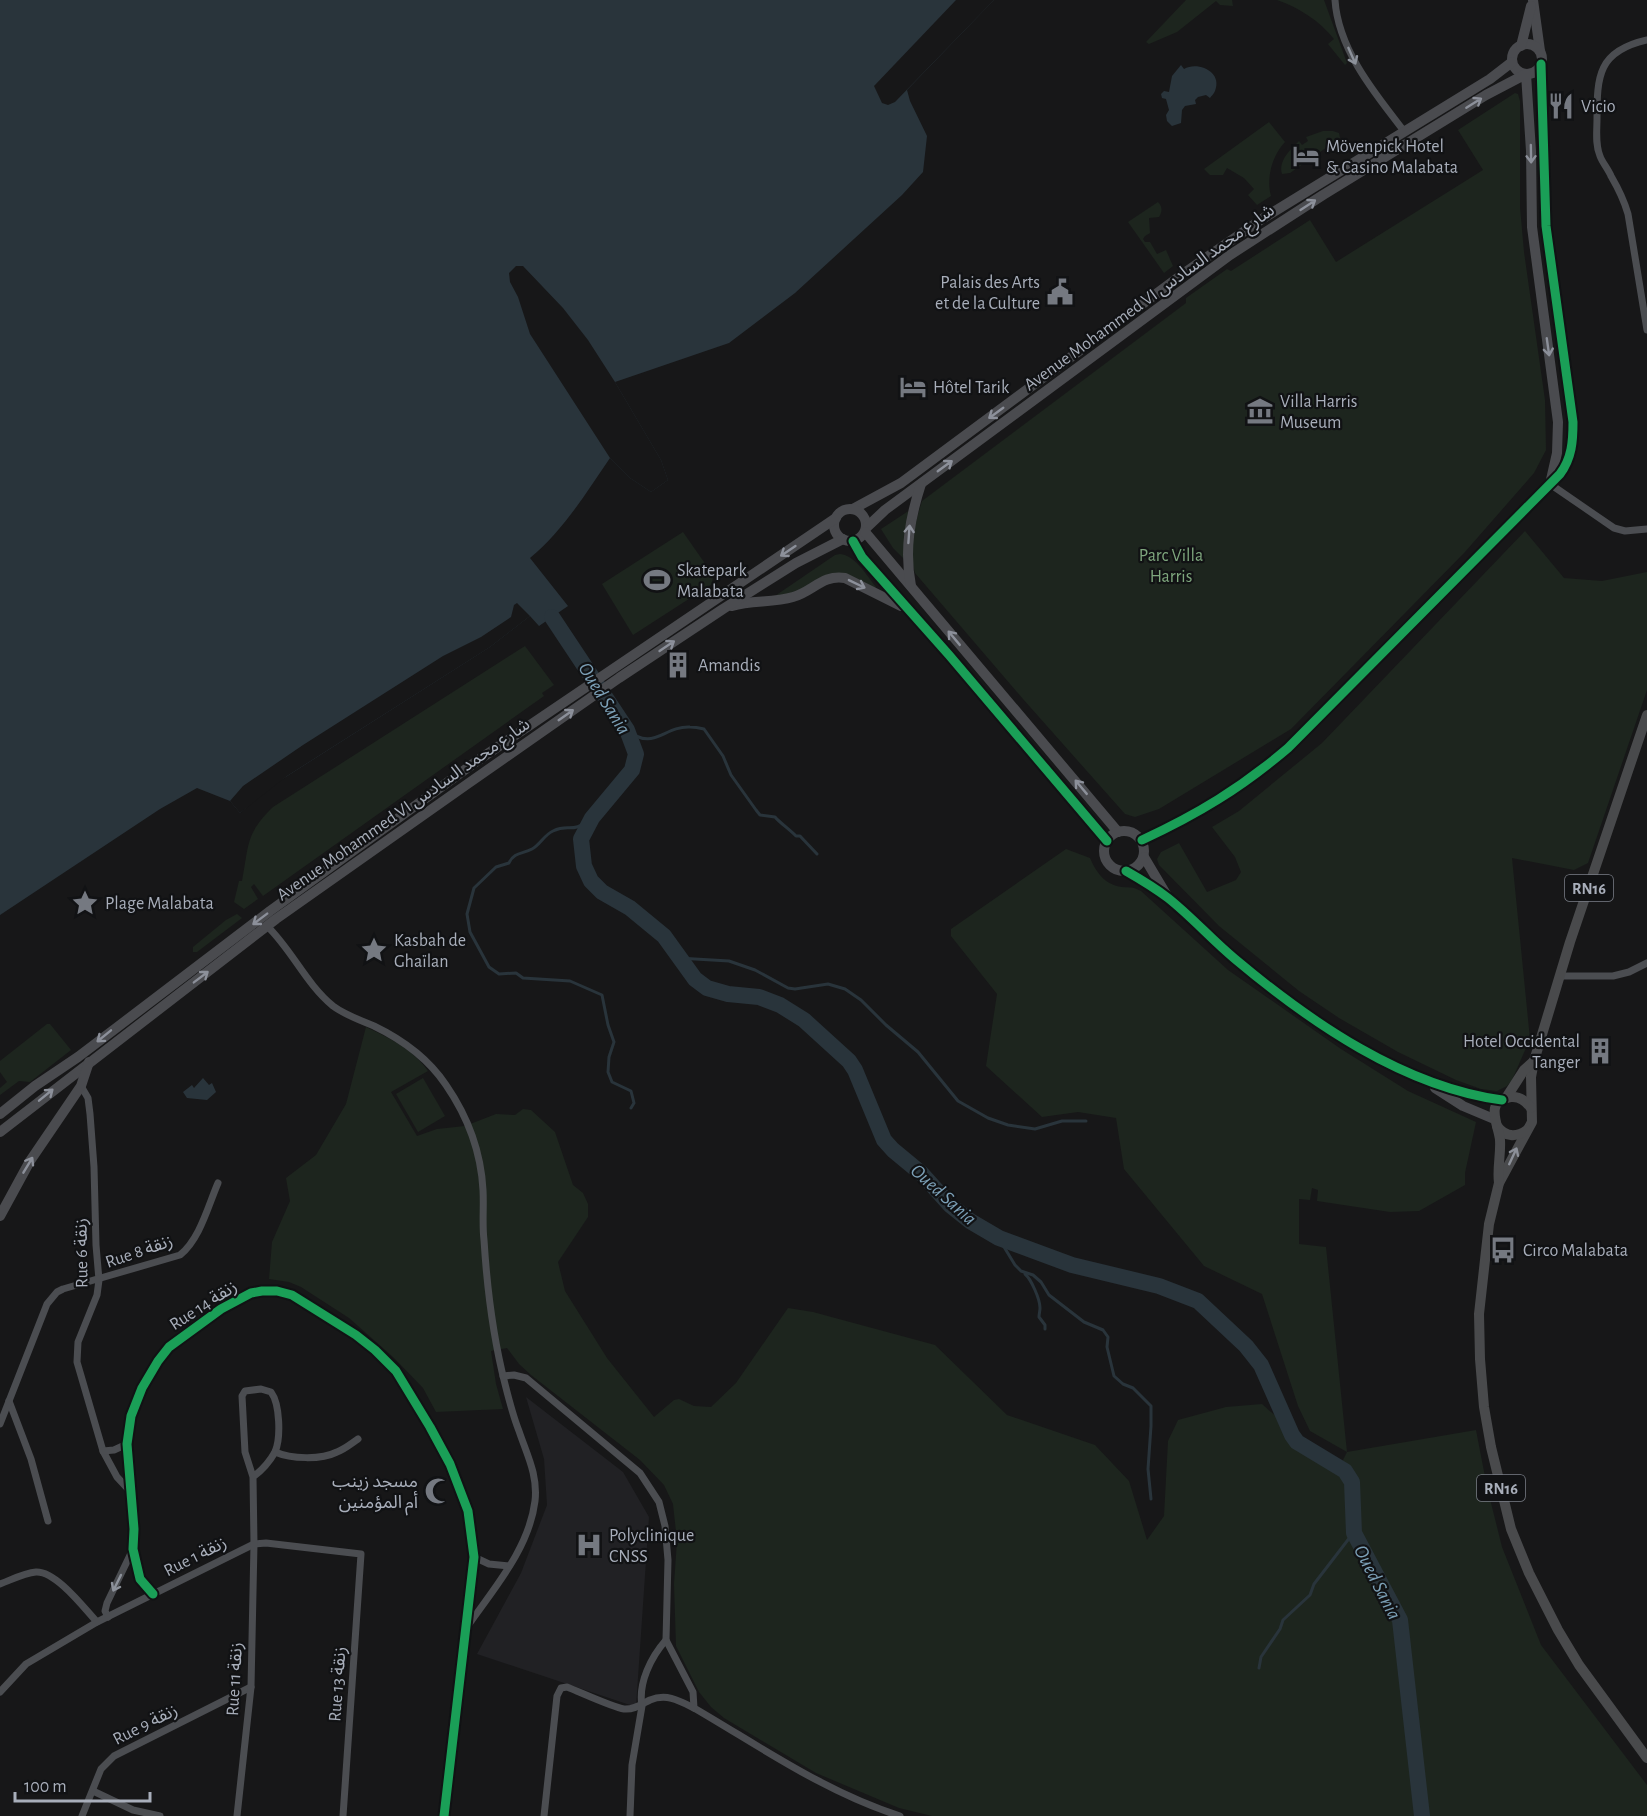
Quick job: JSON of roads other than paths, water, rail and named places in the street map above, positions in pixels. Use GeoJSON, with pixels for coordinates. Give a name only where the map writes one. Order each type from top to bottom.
{"type":"FeatureCollection","features":[{"type":"Feature","properties":{"kind":"main road"},"geometry":{"type":"LineString","coordinates":[[1533,0],[1521,46],[1514,52],[1512,62],[1517,70],[1526,74],[1535,72],[1541,64]]}},
{"type":"Feature","properties":{"kind":"main road"},"geometry":{"type":"LineString","coordinates":[[1142,840],[1219,801],[1255,776],[1288,748],[1564,469],[1570,456],[1573,422],[1546,226],[1541,64],[1533,0]]}},
{"type":"Feature","properties":{"kind":"main road"},"geometry":{"type":"LineString","coordinates":[[1521,46],[1531,45],[1540,51]]}},
{"type":"Feature","properties":{"kind":"main road","name":"Avenue Mohammed VI شارع محمد السادس"},"geometry":{"type":"LineString","coordinates":[[853,509],[901,483],[1262,219],[1490,79],[1512,62]]}},
{"type":"Feature","properties":{"kind":"main road","name":"Avenue Mohammed VI شارع محمد السادس"},"geometry":{"type":"LineString","coordinates":[[866,530],[885,510],[1230,255],[1486,95],[1526,74]]}},
{"type":"Feature","properties":{"kind":"main road"},"geometry":{"type":"LineString","coordinates":[[1526,74],[1531,151],[1532,226],[1558,422],[1557,453],[1550,484]]}},
{"type":"Feature","properties":{"kind":"main road"},"geometry":{"type":"LineString","coordinates":[[911,586],[908,538],[921,483]]}},
{"type":"Feature","properties":{"kind":"main road"},"geometry":{"type":"LineString","coordinates":[[1107,841],[949,655],[848,540],[836,532],[836,518],[843,511],[853,509],[862,514],[865,518],[866,530],[911,586],[1118,832]]}},
{"type":"Feature","properties":{"kind":"main road","name":"Avenue Mohammed VI شارع محمد السادس"},"geometry":{"type":"LineString","coordinates":[[0,1114],[34,1086],[78,1057],[279,904],[477,761],[836,518]]}},
{"type":"Feature","properties":{"kind":"main road"},"geometry":{"type":"LineString","coordinates":[[848,540],[862,537],[866,530]]}},
{"type":"Feature","properties":{"kind":"main road","name":"Avenue Mohammed VI شارع محمد السادس"},"geometry":{"type":"LineString","coordinates":[[0,1132],[267,926],[619,678],[796,563],[848,540]]}},
{"type":"Feature","properties":{"kind":"main road"},"geometry":{"type":"LineString","coordinates":[[723,609],[794,597],[835,576],[845,578],[907,609]]}},
{"type":"Feature","properties":{"kind":"main road","name":"RN16"},"geometry":{"type":"LineString","coordinates":[[1531,1108],[1534,1061],[1647,715]]}},
{"type":"Feature","properties":{"kind":"main road"},"geometry":{"type":"LineString","coordinates":[[1169,899],[1144,857],[1142,840],[1132,832],[1118,832],[1107,841],[1105,855],[1109,864],[1116,869],[1126,871],[1169,899],[1237,960],[1310,1015],[1388,1063],[1423,1079],[1458,1092],[1504,1099],[1520,1098],[1531,1108],[1532,1122],[1527,1130],[1513,1136],[1503,1133],[1495,1122],[1449,1098],[1423,1079]]}},
{"type":"Feature","properties":{"kind":"main road"},"geometry":{"type":"LineString","coordinates":[[1126,871],[1135,868],[1144,857]]}},
{"type":"Feature","properties":{"kind":"main road","name":"RN16"},"geometry":{"type":"LineString","coordinates":[[1504,1099],[1524,1070],[1534,1061]]}},
{"type":"Feature","properties":{"kind":"main road"},"geometry":{"type":"LineString","coordinates":[[0,1216],[30,1161],[81,1086],[89,1062]]}},
{"type":"Feature","properties":{"kind":"main road"},"geometry":{"type":"LineString","coordinates":[[1495,1122],[1496,1107],[1504,1099]]}},
{"type":"Feature","properties":{"kind":"main road","name":"RN16"},"geometry":{"type":"LineString","coordinates":[[1495,1122],[1500,1142],[1497,1168],[1499,1183]]}},
{"type":"Feature","properties":{"kind":"main road","name":"RN16"},"geometry":{"type":"LineString","coordinates":[[1527,1130],[1499,1183],[1489,1224],[1484,1266],[1479,1314],[1480,1359],[1484,1407],[1491,1448],[1511,1528],[1529,1573],[1579,1665],[1647,1758]]}},
{"type":"Feature","properties":{"kind":"street"},"geometry":{"type":"LineString","coordinates":[[1335,0],[1340,25],[1359,71],[1404,131]]}},
{"type":"Feature","properties":{"kind":"street"},"geometry":{"type":"LineString","coordinates":[[1647,40],[1624,47],[1616,52],[1605,66],[1598,80],[1596,140],[1600,155],[1628,214],[1647,330]]}},
{"type":"Feature","properties":{"kind":"street"},"geometry":{"type":"LineString","coordinates":[[1550,484],[1614,528],[1625,531],[1647,529]]}},
{"type":"Feature","properties":{"kind":"street"},"geometry":{"type":"LineString","coordinates":[[267,926],[323,997],[341,1011],[380,1029],[409,1046],[438,1073],[460,1107],[469,1126],[480,1162],[483,1190],[483,1239],[503,1376],[510,1404],[533,1470],[536,1487],[529,1527],[509,1566],[465,1630]]}},
{"type":"Feature","properties":{"kind":"street"},"geometry":{"type":"LineString","coordinates":[[1560,976],[1613,976],[1629,972],[1647,963]]}},
{"type":"Feature","properties":{"kind":"street","name":"Rue 6 زنقة"},"geometry":{"type":"LineString","coordinates":[[81,1086],[88,1098],[90,1114],[99,1280],[97,1295],[78,1342],[77,1356],[103,1451],[117,1477],[130,1491]]}},
{"type":"Feature","properties":{"kind":"street","name":"Rue 8 زنقة"},"geometry":{"type":"LineString","coordinates":[[0,1424],[52,1297],[63,1290],[169,1259],[185,1251],[196,1235],[219,1183]]}},
{"type":"Feature","properties":{"kind":"street","name":"Rue 14 زنقة"},"geometry":{"type":"LineString","coordinates":[[153,1594],[140,1579],[133,1549],[134,1529],[127,1444],[131,1416],[142,1388],[158,1360],[174,1343],[221,1310],[251,1293],[277,1291],[292,1295],[356,1335],[396,1371],[430,1427],[459,1484],[468,1511],[474,1557],[444,1816]]}},
{"type":"Feature","properties":{"kind":"street"},"geometry":{"type":"LineString","coordinates":[[503,1376],[514,1375],[526,1378],[640,1473],[654,1493],[663,1514],[667,1540],[666,1640],[693,1692],[694,1708]]}},
{"type":"Feature","properties":{"kind":"street","name":"Rue 11 زنقة"},"geometry":{"type":"LineString","coordinates":[[237,1816],[251,1687],[254,1544],[253,1477],[245,1452],[243,1435],[242,1396],[245,1391],[261,1389],[273,1395],[278,1408],[278,1441],[275,1452]]}},
{"type":"Feature","properties":{"kind":"street"},"geometry":{"type":"LineString","coordinates":[[9,1401],[31,1459],[48,1521]]}},
{"type":"Feature","properties":{"kind":"street"},"geometry":{"type":"LineString","coordinates":[[253,1477],[275,1452],[287,1457],[336,1453],[358,1439]]}},
{"type":"Feature","properties":{"kind":"street"},"geometry":{"type":"LineString","coordinates":[[103,1451],[114,1450],[127,1444]]}},
{"type":"Feature","properties":{"kind":"street","name":"Rue 1 زنقة"},"geometry":{"type":"LineString","coordinates":[[0,1692],[26,1664],[97,1622],[254,1544],[266,1543],[361,1554]]}},
{"type":"Feature","properties":{"kind":"street","name":"Rue 14 زنقة"},"geometry":{"type":"LineString","coordinates":[[108,1617],[105,1611],[107,1603],[133,1549]]}},
{"type":"Feature","properties":{"kind":"street","name":"Rue 13 زنقة"},"geometry":{"type":"LineString","coordinates":[[343,1816],[361,1554]]}},
{"type":"Feature","properties":{"kind":"street"},"geometry":{"type":"LineString","coordinates":[[474,1557],[489,1564],[509,1566]]}},
{"type":"Feature","properties":{"kind":"street"},"geometry":{"type":"LineString","coordinates":[[0,1584],[26,1574],[38,1572],[49,1575],[56,1579],[97,1622]]}},
{"type":"Feature","properties":{"kind":"street"},"geometry":{"type":"LineString","coordinates":[[630,1816],[632,1765],[642,1706],[640,1695],[658,1649],[666,1640]]}},
{"type":"Feature","properties":{"kind":"street","name":"Rue 9 زنقة"},"geometry":{"type":"LineString","coordinates":[[81,1816],[101,1769],[114,1756],[251,1687]]}},
{"type":"Feature","properties":{"kind":"street"},"geometry":{"type":"LineString","coordinates":[[544,1816],[557,1696],[560,1689],[567,1688],[624,1708],[642,1706],[654,1699],[668,1697],[680,1700],[809,1778],[870,1806],[900,1816]]}},
{"type":"Feature","properties":{"kind":"street"},"geometry":{"type":"LineString","coordinates":[[93,1791],[133,1810],[160,1816]]}},
{"type":"Feature","properties":{"kind":"waterway","name":"Oued Sania"},"geometry":{"type":"LineString","coordinates":[[552,617],[627,730],[636,754],[632,770],[592,818],[581,839],[584,866],[591,881],[602,892],[630,908],[664,936],[695,979],[707,988],[728,994],[759,997],[780,1005],[804,1020],[849,1061],[855,1070],[884,1140],[922,1174],[950,1205],[970,1221],[999,1238],[1072,1265],[1159,1286],[1198,1301],[1246,1346],[1261,1365],[1297,1442],[1345,1471],[1352,1482],[1354,1533],[1400,1620],[1422,1816]]}},
{"type":"Feature","properties":{"kind":"waterway"},"geometry":{"type":"LineString","coordinates":[[627,730],[644,739],[681,728],[704,729],[723,756],[731,775],[760,815],[775,817],[796,836],[800,836],[817,854]]}},
{"type":"Feature","properties":{"kind":"waterway"},"geometry":{"type":"LineString","coordinates":[[592,818],[579,826],[553,831],[529,851],[516,855],[509,863],[496,867],[474,888],[467,914],[470,932],[489,967],[499,974],[516,973],[523,978],[570,981],[602,995],[614,1042],[609,1057],[608,1072],[612,1082],[631,1091],[634,1103],[631,1108]]}},
{"type":"Feature","properties":{"kind":"waterway"},"geometry":{"type":"LineString","coordinates":[[678,958],[729,961],[755,970],[788,988],[828,984],[845,989],[861,1000],[918,1052],[958,1101],[988,1118],[1008,1125],[1035,1129],[1062,1121],[1086,1121]]}},
{"type":"Feature","properties":{"kind":"waterway"},"geometry":{"type":"LineString","coordinates":[[998,1237],[1021,1271],[1033,1275],[1041,1282],[1049,1295],[1084,1322],[1103,1330],[1108,1337],[1107,1347],[1114,1376],[1123,1384],[1133,1388],[1151,1406],[1148,1469],[1151,1499]]}},
{"type":"Feature","properties":{"kind":"waterway"},"geometry":{"type":"LineString","coordinates":[[1025,1274],[1037,1295],[1040,1304],[1039,1317],[1045,1329]]}},
{"type":"Feature","properties":{"kind":"waterway"},"geometry":{"type":"LineString","coordinates":[[1259,1668],[1261,1657],[1280,1629],[1283,1620],[1310,1595],[1314,1584],[1354,1532]]}},
{"type":"Feature","properties":{"kind":"place","name":"Vicio"},"geometry":{"type":"Point","coordinates":[1561,106]}},
{"type":"Feature","properties":{"kind":"place","name":"Mövenpick Hotel & Casino Malabata"},"geometry":{"type":"Point","coordinates":[1306,156]}},
{"type":"Feature","properties":{"kind":"place","name":"Palais des Arts et de la Culture"},"geometry":{"type":"Point","coordinates":[1060,292]}},
{"type":"Feature","properties":{"kind":"place","name":"Hôtel Tarik"},"geometry":{"type":"Point","coordinates":[913,387]}},
{"type":"Feature","properties":{"kind":"place","name":"Villa Harris Museum"},"geometry":{"type":"Point","coordinates":[1260,411]}},
{"type":"Feature","properties":{"kind":"place","name":"Skatepark Malabata"},"geometry":{"type":"Point","coordinates":[657,580]}},
{"type":"Feature","properties":{"kind":"place","name":"Amandis"},"geometry":{"type":"Point","coordinates":[678,665]}},
{"type":"Feature","properties":{"kind":"place","name":"Plage Malabata"},"geometry":{"type":"Point","coordinates":[85,903]}},
{"type":"Feature","properties":{"kind":"place","name":"Kasbah de Ghaïlan"},"geometry":{"type":"Point","coordinates":[374,950]}},
{"type":"Feature","properties":{"kind":"place","name":"Hotel Occidental Tanger"},"geometry":{"type":"Point","coordinates":[1600,1051]}},
{"type":"Feature","properties":{"kind":"place","name":"Circo Malabata"},"geometry":{"type":"Point","coordinates":[1503,1250]}},
{"type":"Feature","properties":{"kind":"place","name":"مسجد زينب أم المؤمنين"},"geometry":{"type":"Point","coordinates":[438,1491]}},
{"type":"Feature","properties":{"kind":"place","name":"Polyclinique CNSS"},"geometry":{"type":"Point","coordinates":[589,1545]}},
{"type":"Feature","properties":{"kind":"park label","name":"Parc Villa Harris"},"geometry":{"type":"Point","coordinates":[1171,565]}}]}
